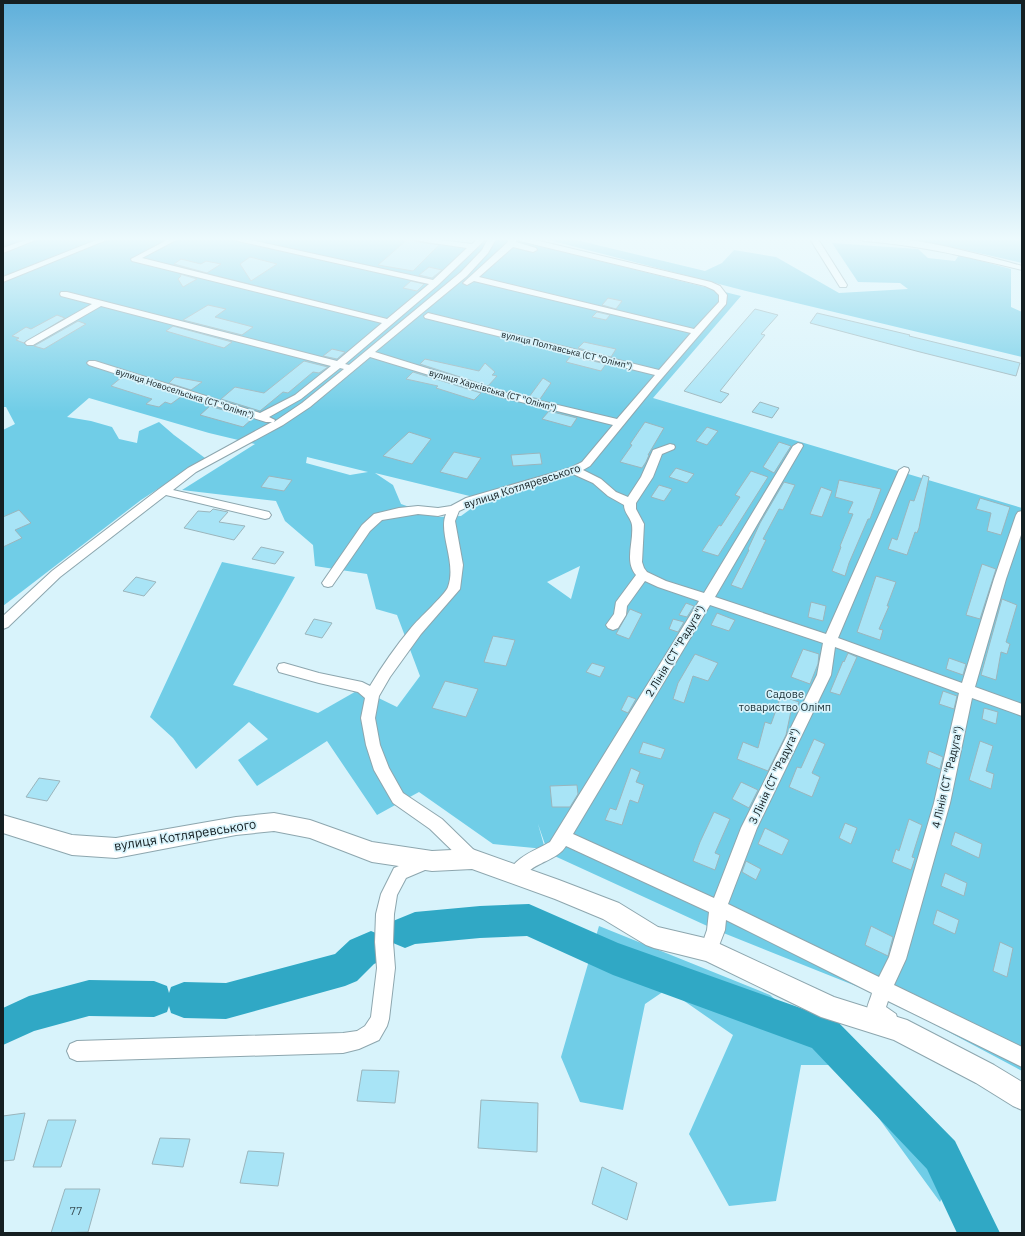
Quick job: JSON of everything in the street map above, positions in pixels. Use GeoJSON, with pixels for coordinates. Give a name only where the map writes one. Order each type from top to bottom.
{"type":"FeatureCollection","features":[{"type":"Feature","properties":{"kind":"street"},"geometry":{"type":"LineString","coordinates":[[73,297],[351,368]]}},
{"type":"Feature","properties":{"kind":"street"},"geometry":{"type":"LineString","coordinates":[[286,297],[388,322]]}},
{"type":"Feature","properties":{"kind":"street"},"geometry":{"type":"LineString","coordinates":[[261,417],[298,397],[419,297]]}},
{"type":"Feature","properties":{"kind":"street"},"geometry":{"type":"LineString","coordinates":[[373,355],[439,297]]}},
{"type":"Feature","properties":{"kind":"street"},"geometry":{"type":"LineString","coordinates":[[3,624],[56,574],[163,491],[192,470],[279,423],[306,405],[351,368],[373,355],[428,316],[451,297]]}},
{"type":"Feature","properties":{"kind":"street"},"geometry":{"type":"LineString","coordinates":[[550,297],[696,332]]}},
{"type":"Feature","properties":{"kind":"street","name":"вулиця Котляревського"},"geometry":{"type":"LineString","coordinates":[[328,583],[366,528],[378,517],[399,512],[418,510],[438,512],[454,509],[470,501],[574,470],[586,464],[619,423],[642,398],[660,374],[723,302],[723,297]]}},
{"type":"Feature","properties":{"kind":"street"},"geometry":{"type":"LineString","coordinates":[[30,343],[98,304]]}},
{"type":"Feature","properties":{"kind":"street","name":"вулиця Полтавська (СТ \"Олімп\")"},"geometry":{"type":"LineString","coordinates":[[428,316],[660,374]]}},
{"type":"Feature","properties":{"kind":"street","name":"вулиця Харківська (СТ \"Олімп\")"},"geometry":{"type":"LineString","coordinates":[[373,355],[504,395],[619,423]]}},
{"type":"Feature","properties":{"kind":"street","name":"вулиця Новосельська (СТ \"Олімп\")"},"geometry":{"type":"LineString","coordinates":[[92,363],[279,423]]}},
{"type":"Feature","properties":{"kind":"street","name":"2 Лінія (СТ \"Радуга\")"},"geometry":{"type":"LineString","coordinates":[[515,875],[519,868],[526,863],[548,853],[556,847],[563,837],[749,530],[798,446]]}},
{"type":"Feature","properties":{"kind":"street"},"geometry":{"type":"LineString","coordinates":[[670,447],[657,452],[647,478],[630,503],[630,509],[638,524],[636,562],[638,569],[643,575],[662,584],[708,598],[830,640],[1022,710]]}},
{"type":"Feature","properties":{"kind":"street"},"geometry":{"type":"LineString","coordinates":[[574,470],[597,481],[612,494],[630,503]]}},
{"type":"Feature","properties":{"kind":"street","name":"З Лінія (СТ \"Радуга\")"},"geometry":{"type":"LineString","coordinates":[[712,940],[718,908],[749,828],[809,702],[824,675],[830,640],[904,470]]}},
{"type":"Feature","properties":{"kind":"street"},"geometry":{"type":"LineString","coordinates":[[163,491],[265,515]]}},
{"type":"Feature","properties":{"kind":"street","name":"вулиця Котляревського"},"geometry":{"type":"LineString","coordinates":[[454,509],[449,521],[457,565],[454,589],[416,631],[385,673],[372,696],[368,718],[373,745],[382,770],[398,798],[436,824],[472,859]]}},
{"type":"Feature","properties":{"kind":"street","name":"4 Лінія (СТ \"Радуга\")"},"geometry":{"type":"LineString","coordinates":[[898,1029],[876,1011],[883,988],[898,959],[942,803],[967,690],[1000,579],[1022,515]]}},
{"type":"Feature","properties":{"kind":"street"},"geometry":{"type":"LineString","coordinates":[[613,625],[620,615],[621,605],[643,575]]}},
{"type":"Feature","properties":{"kind":"street"},"geometry":{"type":"LineString","coordinates":[[284,668],[319,678],[362,687],[372,696]]}},
{"type":"Feature","properties":{"kind":"street","name":"вулиця Котляревського"},"geometry":{"type":"LineString","coordinates":[[3,824],[72,845],[116,848],[236,826],[274,822],[310,829],[372,852],[432,861],[472,859]]}},
{"type":"Feature","properties":{"kind":"street"},"geometry":{"type":"LineString","coordinates":[[563,837],[718,908],[1022,1057]]}},
{"type":"Feature","properties":{"kind":"street"},"geometry":{"type":"LineString","coordinates":[[472,859],[611,911],[654,937],[712,940],[830,1008],[898,1029],[985,1074],[1022,1097]]}},
{"type":"Feature","properties":{"kind":"street"},"geometry":{"type":"LineString","coordinates":[[77,1050],[141,1050],[343,1043],[359,1040],[372,1034],[380,1019],[386,968],[384,942],[385,914],[389,894],[400,873],[432,861]]}},
{"type":"Feature","properties":{"kind":"green space","name":"Садове товариство Олімп"},"geometry":{"type":"Polygon","coordinates":[[[3,297],[740,297],[653,398],[1022,508],[1022,1071],[881,996],[716,930],[548,853],[538,824],[545,849],[493,844],[419,792],[377,815],[327,741],[257,786],[238,760],[268,739],[249,722],[196,769],[173,738],[150,717],[222,562],[295,577],[233,685],[318,713],[360,689],[397,707],[420,676],[397,615],[376,609],[367,574],[315,566],[313,545],[285,521],[276,501],[182,490],[255,444],[209,433],[89,398],[67,417],[91,421],[112,427],[119,439],[137,443],[139,431],[159,422],[205,458],[141,500],[3,606],[3,430],[15,424],[6,407],[3,407],[3,297]],[[307,457],[306,463],[350,475],[368,472],[307,457]],[[375,473],[393,485],[401,504],[438,517],[461,516],[483,500],[482,499],[375,473]],[[580,566],[547,582],[571,599],[580,566]]]}},
{"type":"Feature","properties":{"kind":"green space"},"geometry":{"type":"Polygon","coordinates":[[[770,297],[1011,297],[1011,307],[1022,312],[1022,357],[770,297]]]}},
{"type":"Feature","properties":{"kind":"green space"},"geometry":{"type":"Polygon","coordinates":[[[599,926],[770,995],[791,1014],[861,1049],[911,1099],[962,1158],[940,1202],[840,1065],[801,1065],[776,1201],[729,1206],[689,1134],[733,1035],[667,989],[645,1004],[623,1110],[580,1102],[561,1057],[599,926]]]}},
{"type":"Feature","properties":{"kind":"building"},"geometry":{"type":"Polygon","coordinates":[[[608,298],[622,301],[616,309],[602,305],[608,298]]]}},
{"type":"Feature","properties":{"kind":"building"},"geometry":{"type":"Polygon","coordinates":[[[208,305],[226,309],[215,317],[253,327],[242,335],[183,320],[208,305]]]}},
{"type":"Feature","properties":{"kind":"building"},"geometry":{"type":"Polygon","coordinates":[[[755,309],[778,315],[761,334],[765,335],[720,391],[729,394],[721,403],[684,391],[755,309]]]}},
{"type":"Feature","properties":{"kind":"building"},"geometry":{"type":"Polygon","coordinates":[[[597,312],[610,315],[606,320],[592,317],[597,312]]]}},
{"type":"Feature","properties":{"kind":"building"},"geometry":{"type":"Polygon","coordinates":[[[817,313],[1020,363],[1016,376],[810,323],[817,313]]]}},
{"type":"Feature","properties":{"kind":"building"},"geometry":{"type":"Polygon","coordinates":[[[57,315],[65,318],[24,343],[16,340],[19,338],[12,336],[26,327],[31,329],[57,315]]]}},
{"type":"Feature","properties":{"kind":"building"},"geometry":{"type":"Polygon","coordinates":[[[78,321],[86,324],[44,349],[34,346],[78,321]]]}},
{"type":"Feature","properties":{"kind":"building"},"geometry":{"type":"Polygon","coordinates":[[[173,326],[232,342],[224,348],[166,331],[173,326]]]}},
{"type":"Feature","properties":{"kind":"building"},"geometry":{"type":"Polygon","coordinates":[[[584,342],[616,349],[611,357],[578,348],[584,342]]]}},
{"type":"Feature","properties":{"kind":"building"},"geometry":{"type":"Polygon","coordinates":[[[332,349],[345,352],[337,359],[323,356],[332,349]]]}},
{"type":"Feature","properties":{"kind":"building"},"geometry":{"type":"Polygon","coordinates":[[[571,356],[606,364],[601,371],[566,362],[571,356]]]}},
{"type":"Feature","properties":{"kind":"building"},"geometry":{"type":"Polygon","coordinates":[[[425,359],[479,371],[485,363],[495,372],[492,375],[497,376],[488,386],[420,364],[425,359]]]}},
{"type":"Feature","properties":{"kind":"building"},"geometry":{"type":"Polygon","coordinates":[[[304,361],[328,367],[319,373],[313,372],[288,393],[283,392],[260,411],[221,399],[235,387],[264,393],[304,361]]]}},
{"type":"Feature","properties":{"kind":"building"},"geometry":{"type":"Polygon","coordinates":[[[413,372],[481,393],[474,400],[436,388],[438,386],[406,379],[413,372]]]}},
{"type":"Feature","properties":{"kind":"building"},"geometry":{"type":"Polygon","coordinates":[[[122,377],[182,396],[171,404],[165,402],[159,407],[146,404],[152,399],[111,386],[122,377]]]}},
{"type":"Feature","properties":{"kind":"building"},"geometry":{"type":"Polygon","coordinates":[[[175,377],[202,382],[191,390],[169,383],[175,377]]]}},
{"type":"Feature","properties":{"kind":"building"},"geometry":{"type":"Polygon","coordinates":[[[543,378],[551,383],[540,399],[529,397],[543,378]]]}},
{"type":"Feature","properties":{"kind":"building"},"geometry":{"type":"Polygon","coordinates":[[[760,402],[779,408],[772,418],[752,412],[760,402]]]}},
{"type":"Feature","properties":{"kind":"building"},"geometry":{"type":"Polygon","coordinates":[[[210,406],[252,419],[243,427],[200,415],[210,406]]]}},
{"type":"Feature","properties":{"kind":"building"},"geometry":{"type":"Polygon","coordinates":[[[549,411],[577,418],[571,427],[542,419],[549,411]]]}},
{"type":"Feature","properties":{"kind":"building"},"geometry":{"type":"Polygon","coordinates":[[[645,422],[664,428],[648,455],[646,462],[642,468],[620,462],[632,445],[630,444],[645,422]]]}},
{"type":"Feature","properties":{"kind":"building"},"geometry":{"type":"Polygon","coordinates":[[[707,427],[718,431],[707,445],[696,441],[707,427]]]}},
{"type":"Feature","properties":{"kind":"building"},"geometry":{"type":"Polygon","coordinates":[[[409,432],[431,439],[412,464],[383,456],[409,432]]]}},
{"type":"Feature","properties":{"kind":"building"},"geometry":{"type":"Polygon","coordinates":[[[779,442],[791,446],[774,473],[763,467],[779,442]]]}},
{"type":"Feature","properties":{"kind":"building"},"geometry":{"type":"Polygon","coordinates":[[[454,452],[481,458],[467,479],[440,472],[454,452]]]}},
{"type":"Feature","properties":{"kind":"building"},"geometry":{"type":"Polygon","coordinates":[[[540,453],[542,464],[513,466],[511,455],[540,453]]]}},
{"type":"Feature","properties":{"kind":"building"},"geometry":{"type":"Polygon","coordinates":[[[676,468],[694,474],[687,483],[669,477],[676,468]]]}},
{"type":"Feature","properties":{"kind":"building"},"geometry":{"type":"Polygon","coordinates":[[[751,471],[768,477],[718,556],[702,551],[740,497],[735,495],[751,471]]]}},
{"type":"Feature","properties":{"kind":"building"},"geometry":{"type":"Polygon","coordinates":[[[923,475],[929,477],[919,528],[917,533],[915,532],[907,555],[888,549],[892,538],[897,540],[910,500],[914,501],[923,475]]]}},
{"type":"Feature","properties":{"kind":"building"},"geometry":{"type":"Polygon","coordinates":[[[269,476],[292,480],[284,491],[261,487],[269,476]]]}},
{"type":"Feature","properties":{"kind":"building"},"geometry":{"type":"Polygon","coordinates":[[[839,480],[881,489],[870,519],[868,519],[845,576],[832,571],[853,514],[848,513],[853,502],[835,497],[839,480]]]}},
{"type":"Feature","properties":{"kind":"building"},"geometry":{"type":"Polygon","coordinates":[[[784,482],[795,485],[783,510],[779,509],[763,539],[766,540],[742,589],[731,585],[749,550],[748,549],[760,523],[784,482]]]}},
{"type":"Feature","properties":{"kind":"building"},"geometry":{"type":"Polygon","coordinates":[[[659,485],[672,489],[664,501],[651,497],[659,485]]]}},
{"type":"Feature","properties":{"kind":"building"},"geometry":{"type":"Polygon","coordinates":[[[821,487],[832,491],[822,517],[810,514],[821,487]]]}},
{"type":"Feature","properties":{"kind":"building"},"geometry":{"type":"Polygon","coordinates":[[[980,498],[1010,507],[1001,535],[987,531],[991,513],[976,509],[980,498]]]}},
{"type":"Feature","properties":{"kind":"building"},"geometry":{"type":"Polygon","coordinates":[[[213,509],[228,512],[219,522],[245,526],[234,540],[184,528],[198,511],[210,512],[213,509]]]}},
{"type":"Feature","properties":{"kind":"building"},"geometry":{"type":"Polygon","coordinates":[[[19,510],[31,523],[15,530],[22,538],[3,547],[3,517],[19,510]]]}},
{"type":"Feature","properties":{"kind":"building"},"geometry":{"type":"Polygon","coordinates":[[[261,547],[284,552],[275,564],[252,559],[261,547]]]}},
{"type":"Feature","properties":{"kind":"building"},"geometry":{"type":"Polygon","coordinates":[[[982,564],[996,569],[980,619],[966,615],[982,564]]]}},
{"type":"Feature","properties":{"kind":"building"},"geometry":{"type":"Polygon","coordinates":[[[876,576],[896,582],[887,606],[889,606],[879,629],[883,630],[880,640],[857,632],[876,576]]]}},
{"type":"Feature","properties":{"kind":"building"},"geometry":{"type":"Polygon","coordinates":[[[136,577],[156,582],[144,596],[123,591],[136,577]]]}},
{"type":"Feature","properties":{"kind":"building"},"geometry":{"type":"Polygon","coordinates":[[[1002,599],[1017,605],[1006,642],[1010,644],[1007,654],[1001,652],[996,680],[981,675],[1002,599]]]}},
{"type":"Feature","properties":{"kind":"building"},"geometry":{"type":"Polygon","coordinates":[[[811,602],[826,606],[823,621],[808,617],[811,602]]]}},
{"type":"Feature","properties":{"kind":"building"},"geometry":{"type":"Polygon","coordinates":[[[686,603],[694,606],[687,617],[679,615],[686,603]]]}},
{"type":"Feature","properties":{"kind":"building"},"geometry":{"type":"Polygon","coordinates":[[[630,609],[642,614],[629,639],[616,634],[630,609]]]}},
{"type":"Feature","properties":{"kind":"building"},"geometry":{"type":"Polygon","coordinates":[[[717,613],[735,620],[729,631],[711,625],[717,613]]]}},
{"type":"Feature","properties":{"kind":"building"},"geometry":{"type":"Polygon","coordinates":[[[314,619],[332,623],[322,638],[305,634],[314,619]]]}},
{"type":"Feature","properties":{"kind":"building"},"geometry":{"type":"Polygon","coordinates":[[[673,619],[684,622],[678,632],[669,629],[673,619]]]}},
{"type":"Feature","properties":{"kind":"building"},"geometry":{"type":"Polygon","coordinates":[[[493,636],[515,640],[506,666],[484,662],[493,636]]]}},
{"type":"Feature","properties":{"kind":"building"},"geometry":{"type":"Polygon","coordinates":[[[803,649],[819,654],[818,664],[810,684],[791,677],[803,649]]]}},
{"type":"Feature","properties":{"kind":"building"},"geometry":{"type":"Polygon","coordinates":[[[848,653],[857,657],[840,695],[830,692],[843,661],[844,662],[848,653]]]}},
{"type":"Feature","properties":{"kind":"building"},"geometry":{"type":"Polygon","coordinates":[[[695,654],[718,663],[708,681],[693,676],[684,703],[673,699],[678,683],[695,654]]]}},
{"type":"Feature","properties":{"kind":"building"},"geometry":{"type":"Polygon","coordinates":[[[949,658],[966,664],[963,675],[946,669],[949,658]]]}},
{"type":"Feature","properties":{"kind":"building"},"geometry":{"type":"Polygon","coordinates":[[[592,663],[605,667],[600,677],[586,672],[592,663]]]}},
{"type":"Feature","properties":{"kind":"building"},"geometry":{"type":"Polygon","coordinates":[[[445,681],[478,689],[466,717],[432,708],[445,681]]]}},
{"type":"Feature","properties":{"kind":"building"},"geometry":{"type":"Polygon","coordinates":[[[943,691],[957,696],[954,709],[939,704],[943,691]]]}},
{"type":"Feature","properties":{"kind":"building"},"geometry":{"type":"Polygon","coordinates":[[[628,696],[636,699],[628,713],[621,710],[628,696]]]}},
{"type":"Feature","properties":{"kind":"building"},"geometry":{"type":"Polygon","coordinates":[[[781,696],[799,702],[795,713],[791,711],[786,735],[768,771],[737,759],[743,742],[758,748],[765,722],[771,724],[781,696]]]}},
{"type":"Feature","properties":{"kind":"building"},"geometry":{"type":"Polygon","coordinates":[[[984,708],[998,712],[996,724],[982,719],[984,708]]]}},
{"type":"Feature","properties":{"kind":"building"},"geometry":{"type":"Polygon","coordinates":[[[814,739],[825,744],[812,773],[820,777],[812,797],[789,787],[797,767],[801,768],[814,739]]]}},
{"type":"Feature","properties":{"kind":"building"},"geometry":{"type":"Polygon","coordinates":[[[980,741],[993,746],[986,771],[994,774],[991,789],[969,780],[980,741]]]}},
{"type":"Feature","properties":{"kind":"building"},"geometry":{"type":"Polygon","coordinates":[[[643,742],[665,749],[661,759],[639,753],[643,742]]]}},
{"type":"Feature","properties":{"kind":"building"},"geometry":{"type":"Polygon","coordinates":[[[929,751],[943,757],[940,769],[926,763],[929,751]]]}},
{"type":"Feature","properties":{"kind":"building"},"geometry":{"type":"Polygon","coordinates":[[[631,768],[640,772],[636,782],[644,785],[638,803],[630,800],[622,825],[605,820],[610,808],[616,810],[631,768]]]}},
{"type":"Feature","properties":{"kind":"building"},"geometry":{"type":"Polygon","coordinates":[[[39,778],[60,781],[47,801],[26,797],[39,778]]]}},
{"type":"Feature","properties":{"kind":"building"},"geometry":{"type":"Polygon","coordinates":[[[741,782],[758,790],[749,808],[732,799],[741,782]]]}},
{"type":"Feature","properties":{"kind":"building"},"geometry":{"type":"Polygon","coordinates":[[[577,785],[578,794],[570,807],[552,807],[550,786],[577,785]]]}},
{"type":"Feature","properties":{"kind":"building"},"geometry":{"type":"Polygon","coordinates":[[[714,812],[730,819],[715,853],[720,855],[715,870],[693,861],[714,812]]]}},
{"type":"Feature","properties":{"kind":"building"},"geometry":{"type":"Polygon","coordinates":[[[909,819],[922,825],[912,857],[915,858],[911,870],[892,862],[896,849],[899,851],[909,819]]]}},
{"type":"Feature","properties":{"kind":"building"},"geometry":{"type":"Polygon","coordinates":[[[845,823],[857,828],[851,844],[839,838],[845,823]]]}},
{"type":"Feature","properties":{"kind":"building"},"geometry":{"type":"Polygon","coordinates":[[[765,828],[789,840],[782,855],[758,844],[765,828]]]}},
{"type":"Feature","properties":{"kind":"building"},"geometry":{"type":"Polygon","coordinates":[[[955,832],[982,844],[979,858],[951,845],[955,832]]]}},
{"type":"Feature","properties":{"kind":"building"},"geometry":{"type":"Polygon","coordinates":[[[746,861],[761,869],[756,880],[742,872],[746,861]]]}},
{"type":"Feature","properties":{"kind":"building"},"geometry":{"type":"Polygon","coordinates":[[[945,873],[967,883],[964,896],[941,886],[945,873]]]}},
{"type":"Feature","properties":{"kind":"building"},"geometry":{"type":"Polygon","coordinates":[[[937,910],[959,920],[955,934],[933,924],[937,910]]]}},
{"type":"Feature","properties":{"kind":"building"},"geometry":{"type":"Polygon","coordinates":[[[871,926],[893,937],[888,956],[865,945],[871,926]]]}},
{"type":"Feature","properties":{"kind":"building"},"geometry":{"type":"Polygon","coordinates":[[[1000,942],[1013,948],[1007,977],[993,971],[1000,942]]]}},
{"type":"Feature","properties":{"kind":"building"},"geometry":{"type":"Polygon","coordinates":[[[362,1070],[399,1071],[395,1103],[357,1101],[362,1070]]]}},
{"type":"Feature","properties":{"kind":"building"},"geometry":{"type":"Polygon","coordinates":[[[481,1100],[538,1103],[537,1152],[478,1148],[481,1100]]]}},
{"type":"Feature","properties":{"kind":"building"},"geometry":{"type":"Polygon","coordinates":[[[25,1113],[14,1160],[3,1161],[3,1116],[25,1113]]]}},
{"type":"Feature","properties":{"kind":"building"},"geometry":{"type":"Polygon","coordinates":[[[48,1120],[76,1120],[61,1167],[33,1167],[48,1120]]]}},
{"type":"Feature","properties":{"kind":"building"},"geometry":{"type":"Polygon","coordinates":[[[160,1138],[190,1139],[183,1167],[152,1164],[160,1138]]]}},
{"type":"Feature","properties":{"kind":"building"},"geometry":{"type":"Polygon","coordinates":[[[248,1151],[284,1153],[278,1186],[240,1183],[248,1151]]]}},
{"type":"Feature","properties":{"kind":"building"},"geometry":{"type":"Polygon","coordinates":[[[602,1167],[637,1183],[627,1220],[592,1204],[602,1167]]]}},
{"type":"Feature","properties":{"kind":"building"},"geometry":{"type":"Polygon","coordinates":[[[65,1189],[100,1189],[88,1232],[51,1233],[65,1189]]]}},
{"type":"Feature","properties":{"kind":"waterway"},"geometry":{"type":"LineString","coordinates":[[405,932],[415,928],[480,922],[529,920],[613,958],[824,1034],[941,1155],[979,1233]]}},
{"type":"Feature","properties":{"kind":"waterway"},"geometry":{"type":"LineString","coordinates":[[184,1000],[226,1001],[345,969],[362,952],[371,948]]}},
{"type":"Feature","properties":{"kind":"waterway"},"geometry":{"type":"LineString","coordinates":[[3,1027],[29,1014],[89,998],[154,999]]}}]}
